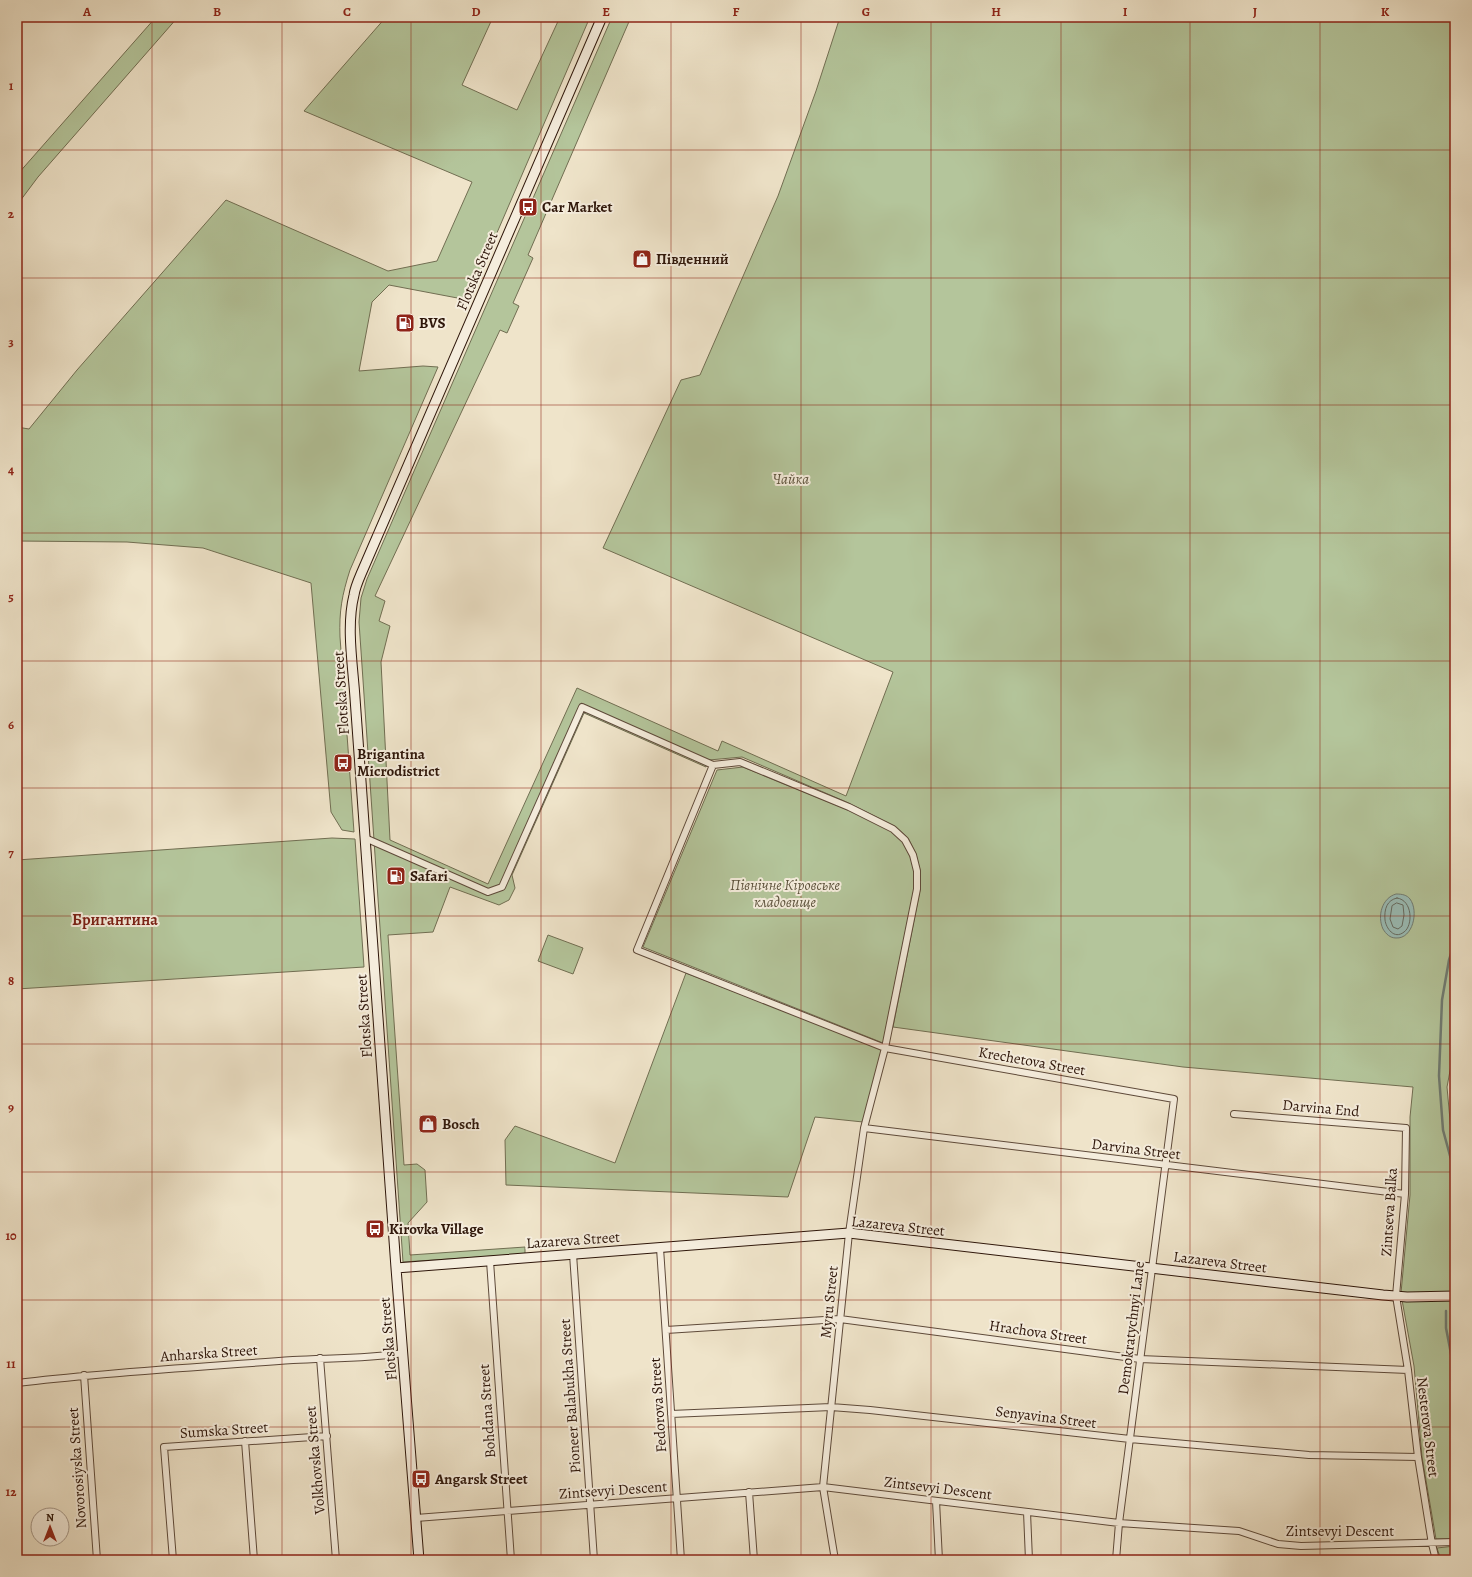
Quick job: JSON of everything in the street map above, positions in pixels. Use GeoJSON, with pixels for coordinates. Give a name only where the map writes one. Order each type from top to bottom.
{"type":"FeatureCollection","features":[{"type":"Feature","properties":{"kind":"street","name":"Flotska Street"},"geometry":{"type":"LineString","coordinates":[[419,1560],[396,1268],[350,630],[354,595],[361,574],[602,17]]}},
{"type":"Feature","properties":{"kind":"street"},"geometry":{"type":"LineString","coordinates":[[365,838],[488,892],[502,887],[582,707],[713,765]]}},
{"type":"Feature","properties":{"kind":"street","name":"Myru Street"},"geometry":{"type":"LineString","coordinates":[[713,765],[740,762],[871,817],[893,829],[905,840],[915,863],[917,889],[885,1048],[864,1128],[849,1233],[822,1487],[835,1560]]}},
{"type":"Feature","properties":{"kind":"street","name":"Krechetova Street"},"geometry":{"type":"LineString","coordinates":[[713,765],[637,950],[885,1048],[1174,1099]]}},
{"type":"Feature","properties":{"kind":"street","name":"Demokratychnyi Lane"},"geometry":{"type":"LineString","coordinates":[[1116,1560],[1119,1523],[1174,1099]]}},
{"type":"Feature","properties":{"kind":"street","name":"Darvina End"},"geometry":{"type":"LineString","coordinates":[[1234,1114],[1406,1128]]}},
{"type":"Feature","properties":{"kind":"street","name":"Darvina Street"},"geometry":{"type":"LineString","coordinates":[[864,1128],[1405,1194]]}},
{"type":"Feature","properties":{"kind":"street","name":"Zintseva Balka"},"geometry":{"type":"LineString","coordinates":[[1396,1296],[1405,1194],[1406,1128]]}},
{"type":"Feature","properties":{"kind":"street","name":"Lazareva Street"},"geometry":{"type":"LineString","coordinates":[[396,1268],[849,1233],[1396,1296],[1455,1296]]}},
{"type":"Feature","properties":{"kind":"street","name":"Fedorova Street"},"geometry":{"type":"LineString","coordinates":[[660,1248],[682,1560]]}},
{"type":"Feature","properties":{"kind":"street","name":"Pioneer Balabukha Street"},"geometry":{"type":"LineString","coordinates":[[573,1254],[594,1560]]}},
{"type":"Feature","properties":{"kind":"street","name":"Bohdana Street"},"geometry":{"type":"LineString","coordinates":[[490,1261],[511,1560]]}},
{"type":"Feature","properties":{"kind":"street","name":"Nesterova Street"},"geometry":{"type":"LineString","coordinates":[[1396,1296],[1408,1370],[1418,1457],[1436,1560]]}},
{"type":"Feature","properties":{"kind":"street","name":"Hrachova Street"},"geometry":{"type":"LineString","coordinates":[[666,1330],[840,1319],[1140,1359],[1408,1370]]}},
{"type":"Feature","properties":{"kind":"street","name":"Anharska Street"},"geometry":{"type":"LineString","coordinates":[[17,1383],[84,1375],[403,1353]]}},
{"type":"Feature","properties":{"kind":"street","name":"Volkhovska Street"},"geometry":{"type":"LineString","coordinates":[[320,1358],[336,1560]]}},
{"type":"Feature","properties":{"kind":"street","name":"Novorosiyska Street"},"geometry":{"type":"LineString","coordinates":[[84,1375],[97,1560]]}},
{"type":"Feature","properties":{"kind":"street","name":"Senyavina Street"},"geometry":{"type":"LineString","coordinates":[[671,1414],[831,1407],[1130,1439],[1309,1454],[1418,1457]]}},
{"type":"Feature","properties":{"kind":"street","name":"Sumska Street"},"geometry":{"type":"LineString","coordinates":[[173,1560],[164,1447],[327,1436]]}},
{"type":"Feature","properties":{"kind":"street"},"geometry":{"type":"LineString","coordinates":[[245,1441],[254,1560]]}},
{"type":"Feature","properties":{"kind":"street","name":"Zintsevyi Descent"},"geometry":{"type":"LineString","coordinates":[[416,1518],[822,1487],[1119,1523],[1239,1531],[1278,1544],[1301,1546],[1432,1544],[1455,1542]]}},
{"type":"Feature","properties":{"kind":"street"},"geometry":{"type":"LineString","coordinates":[[749,1492],[754,1560]]}},
{"type":"Feature","properties":{"kind":"street"},"geometry":{"type":"LineString","coordinates":[[936,1501],[939,1560]]}},
{"type":"Feature","properties":{"kind":"street"},"geometry":{"type":"LineString","coordinates":[[1028,1512],[1029,1560]]}},
{"type":"Feature","properties":{"kind":"green space"},"geometry":{"type":"Polygon","coordinates":[[[156,17],[178,17],[38,177],[17,205],[17,175],[156,17]]]}},
{"type":"Feature","properties":{"kind":"green space"},"geometry":{"type":"Polygon","coordinates":[[[386,17],[493,17],[462,85],[517,110],[560,17],[590,17],[468,300],[389,285],[372,302],[359,371],[423,366],[438,367],[350,570],[342,603],[340,637],[354,832],[342,830],[331,812],[311,583],[203,548],[127,542],[17,541],[17,427],[29,429],[77,370],[226,200],[388,271],[437,261],[472,182],[304,111],[386,17]]]}},
{"type":"Feature","properties":{"kind":"green space","name":"Чайка"},"geometry":{"type":"Polygon","coordinates":[[[612,17],[631,17],[528,255],[533,258],[513,303],[519,306],[507,333],[500,330],[375,596],[385,601],[379,621],[390,626],[381,662],[390,840],[488,884],[577,688],[718,751],[722,741],[846,796],[893,672],[603,548],[681,380],[700,375],[778,196],[816,91],[840,17],[1455,17],[1455,1044],[1447,1087],[1451,1131],[1455,1145],[1455,1283],[1453,1292],[1401,1293],[1410,1195],[1410,1117],[1413,1087],[1183,1067],[893,1027],[920,890],[920,870],[916,854],[908,838],[895,826],[844,801],[742,757],[709,760],[706,767],[584,713],[512,875],[515,888],[509,900],[499,905],[450,887],[433,932],[388,935],[404,1165],[417,1164],[425,1170],[427,1202],[408,1223],[410,1255],[525,1247],[525,1254],[403,1262],[359,622],[361,598],[367,579],[612,17]]]}},
{"type":"Feature","properties":{"kind":"green space","name":"Північне Кіровське кладовище"},"geometry":{"type":"Polygon","coordinates":[[[743,767],[848,810],[892,831],[902,841],[910,856],[914,871],[914,889],[883,1043],[643,947],[717,770],[743,767]]]}},
{"type":"Feature","properties":{"kind":"green space"},"geometry":{"type":"Polygon","coordinates":[[[332,838],[355,839],[364,967],[17,989],[17,860],[332,838]]]}},
{"type":"Feature","properties":{"kind":"green space"},"geometry":{"type":"Polygon","coordinates":[[[548,935],[583,948],[573,974],[538,961],[548,935]]]}},
{"type":"Feature","properties":{"kind":"green space"},"geometry":{"type":"Polygon","coordinates":[[[686,973],[882,1049],[863,1122],[815,1117],[788,1197],[506,1185],[505,1140],[515,1126],[615,1163],[686,973]]]}},
{"type":"Feature","properties":{"kind":"green space"},"geometry":{"type":"Polygon","coordinates":[[[1453,1299],[1455,1320],[1455,1539],[1436,1539],[1422,1457],[1414,1366],[1402,1300],[1453,1299]]]}},
{"type":"Feature","properties":{"kind":"green space"},"geometry":{"type":"Polygon","coordinates":[[[1455,1546],[1455,1560],[1441,1560],[1437,1548],[1455,1546]]]}},
{"type":"Feature","properties":{"kind":"water"},"geometry":{"type":"Polygon","coordinates":[[[1396,894],[1404,895],[1410,899],[1413,904],[1414,917],[1413,923],[1407,934],[1402,937],[1394,938],[1385,933],[1381,924],[1381,913],[1387,899],[1396,894]]]}},
{"type":"Feature","properties":{"kind":"waterway"},"geometry":{"type":"LineString","coordinates":[[1455,942],[1449,960],[1442,1000],[1439,1076],[1443,1130],[1455,1174]]}},
{"type":"Feature","properties":{"kind":"waterway"},"geometry":{"type":"LineString","coordinates":[[1452,1279],[1455,1269]]}},
{"type":"Feature","properties":{"kind":"waterway"},"geometry":{"type":"LineString","coordinates":[[1446,1311],[1446,1328],[1453,1364]]}},
{"type":"Feature","properties":{"kind":"place","name":"Car Market"},"geometry":{"type":"Point","coordinates":[528,207]}},
{"type":"Feature","properties":{"kind":"place","name":"Південний"},"geometry":{"type":"Point","coordinates":[642,259]}},
{"type":"Feature","properties":{"kind":"place","name":"BVS"},"geometry":{"type":"Point","coordinates":[405,323]}},
{"type":"Feature","properties":{"kind":"place","name":"Brigantina Microdistrict"},"geometry":{"type":"Point","coordinates":[343,763]}},
{"type":"Feature","properties":{"kind":"place","name":"Safari"},"geometry":{"type":"Point","coordinates":[396,876]}},
{"type":"Feature","properties":{"kind":"place","name":"Bosch"},"geometry":{"type":"Point","coordinates":[428,1124]}},
{"type":"Feature","properties":{"kind":"place","name":"Kirovka Village"},"geometry":{"type":"Point","coordinates":[375,1229]}},
{"type":"Feature","properties":{"kind":"place","name":"Angarsk Street"},"geometry":{"type":"Point","coordinates":[421,1479]}},
{"type":"Feature","properties":{"kind":"district","name":"Бригантина"},"geometry":{"type":"Point","coordinates":[115,919]}}]}
